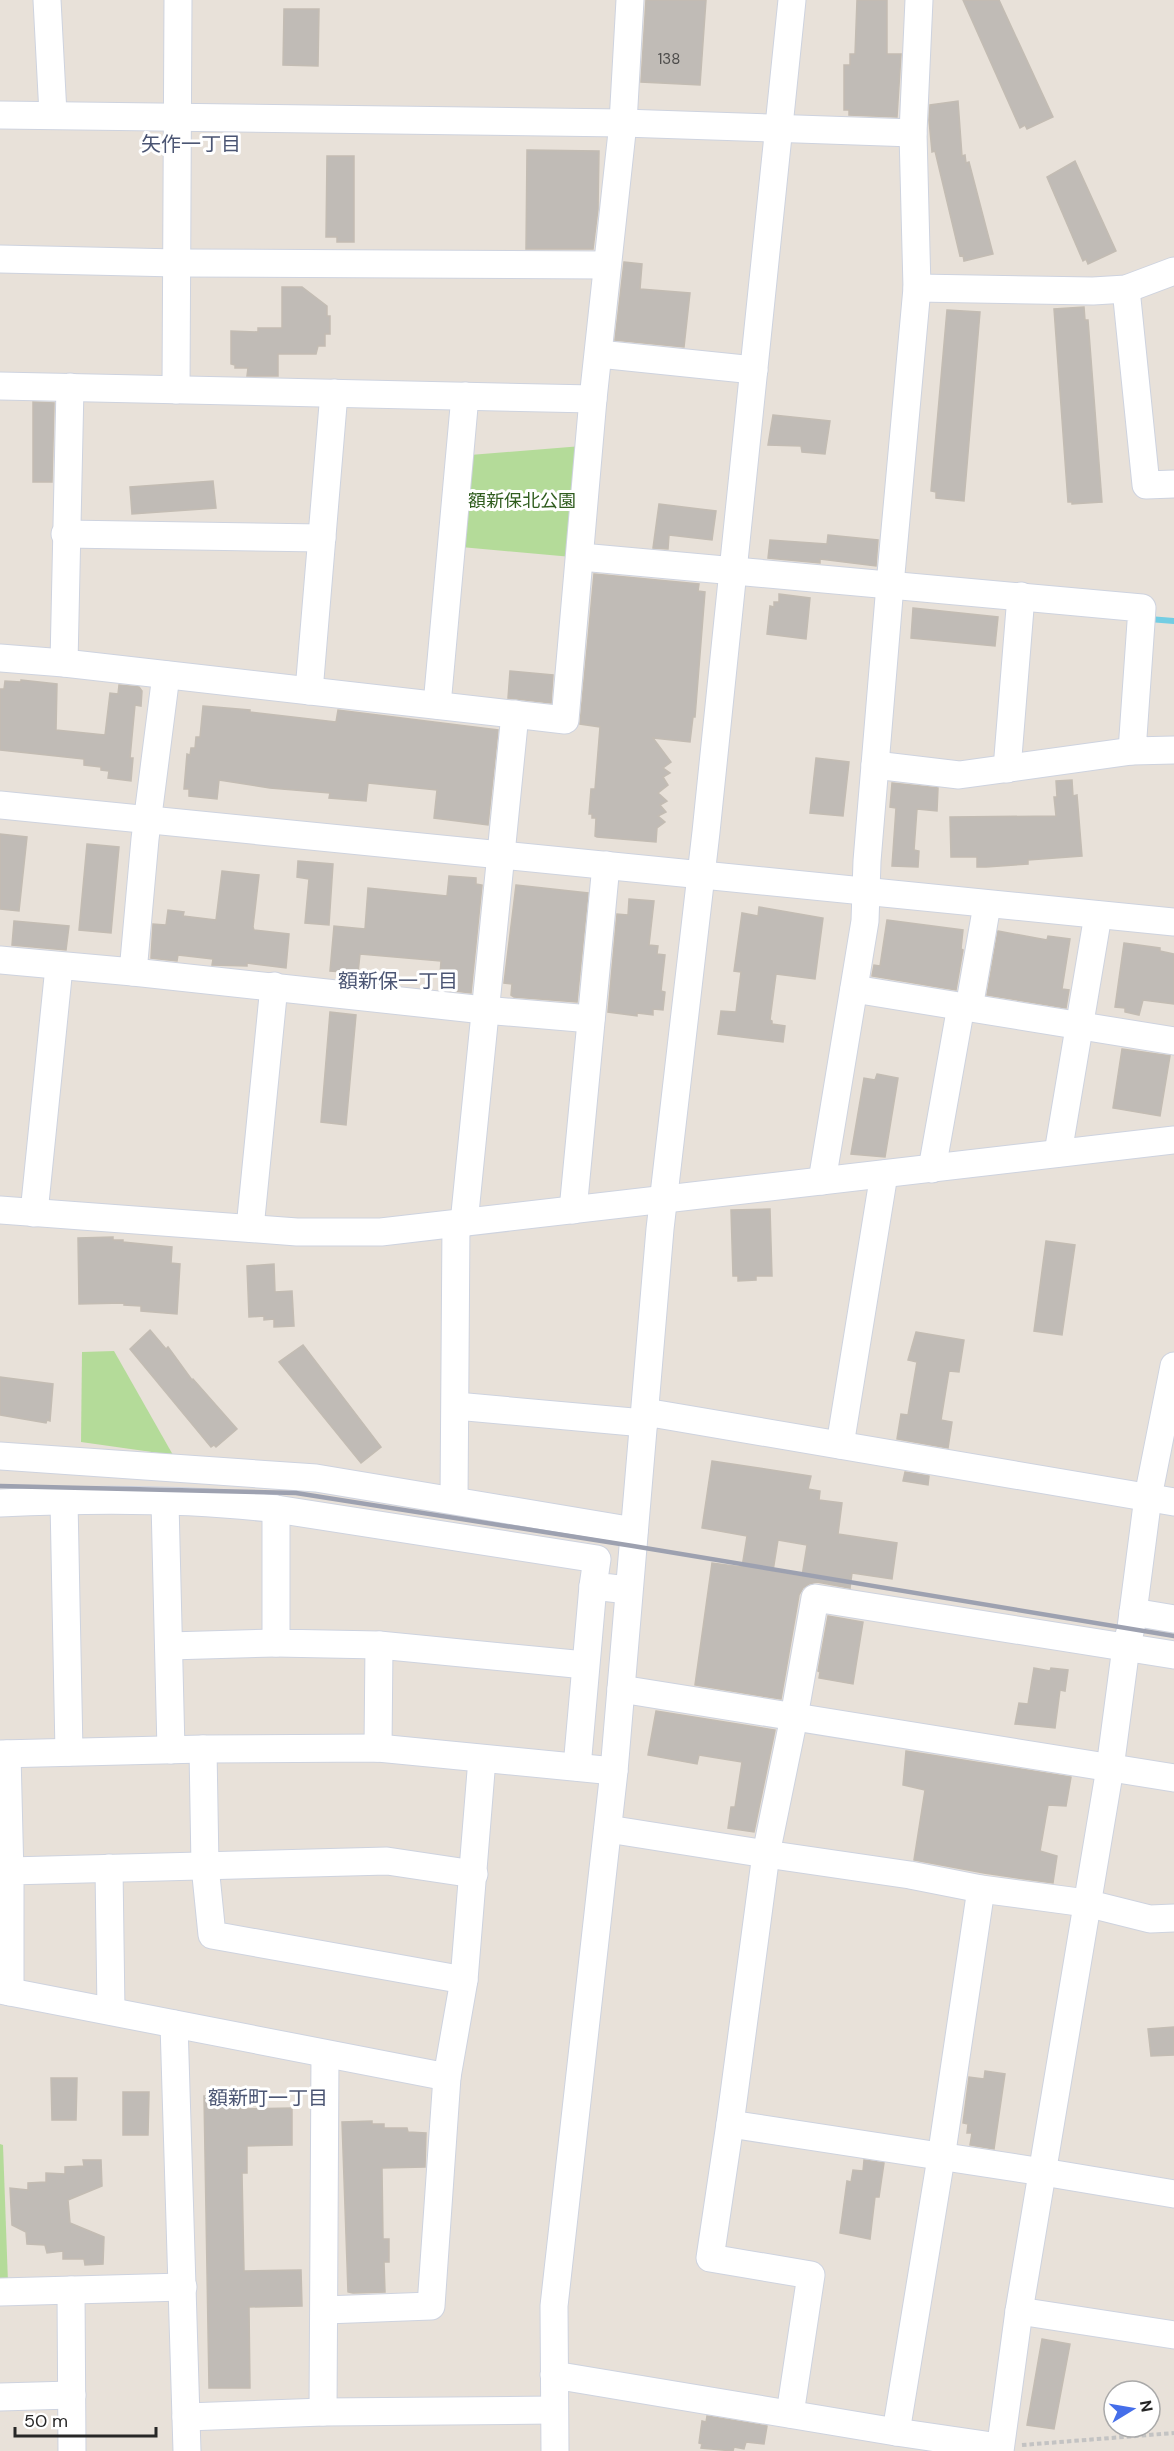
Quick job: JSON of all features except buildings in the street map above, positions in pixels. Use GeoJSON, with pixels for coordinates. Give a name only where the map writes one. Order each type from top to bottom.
{"type":"FeatureCollection","features":[{"type":"Feature","properties":{"kind":"street"},"geometry":{"type":"LineString","coordinates":[[47,0],[53,114]]}},
{"type":"Feature","properties":{"kind":"street"},"geometry":{"type":"LineString","coordinates":[[176,390],[178,0]]}},
{"type":"Feature","properties":{"kind":"street"},"geometry":{"type":"LineString","coordinates":[[0,658],[63,663],[565,720],[593,399],[623,123],[630,0]]}},
{"type":"Feature","properties":{"kind":"street"},"geometry":{"type":"LineString","coordinates":[[555,2451],[554,2306],[614,1771],[663,1199],[701,874],[792,0]]}},
{"type":"Feature","properties":{"kind":"street"},"geometry":{"type":"LineString","coordinates":[[822,1181],[865,921],[875,765],[917,288],[913,133],[919,0]]}},
{"type":"Feature","properties":{"kind":"street"},"geometry":{"type":"LineString","coordinates":[[0,115],[623,123],[913,133]]}},
{"type":"Feature","properties":{"kind":"street"},"geometry":{"type":"LineString","coordinates":[[0,259],[177,263],[607,265]]}},
{"type":"Feature","properties":{"kind":"street"},"geometry":{"type":"LineString","coordinates":[[917,288],[1093,291],[1126,289],[1174,271]]}},
{"type":"Feature","properties":{"kind":"street"},"geometry":{"type":"LineString","coordinates":[[1126,289],[1146,485],[1174,484]]}},
{"type":"Feature","properties":{"kind":"street"},"geometry":{"type":"LineString","coordinates":[[599,354],[754,370]]}},
{"type":"Feature","properties":{"kind":"street"},"geometry":{"type":"LineString","coordinates":[[0,386],[593,399]]}},
{"type":"Feature","properties":{"kind":"street"},"geometry":{"type":"LineString","coordinates":[[63,663],[70,387]]}},
{"type":"Feature","properties":{"kind":"street"},"geometry":{"type":"LineString","coordinates":[[309,691],[334,393]]}},
{"type":"Feature","properties":{"kind":"street"},"geometry":{"type":"LineString","coordinates":[[437,705],[465,396]]}},
{"type":"Feature","properties":{"kind":"street"},"geometry":{"type":"LineString","coordinates":[[65,534],[322,538]]}},
{"type":"Feature","properties":{"kind":"street"},"geometry":{"type":"LineString","coordinates":[[581,557],[1142,608],[1132,752]]}},
{"type":"Feature","properties":{"kind":"street"},"geometry":{"type":"LineString","coordinates":[[1007,769],[1021,596]]}},
{"type":"Feature","properties":{"kind":"street"},"geometry":{"type":"LineString","coordinates":[[133,972],[148,819],[166,675]]}},
{"type":"Feature","properties":{"kind":"street"},"geometry":{"type":"LineString","coordinates":[[454,1500],[460,1223],[515,714]]}},
{"type":"Feature","properties":{"kind":"street"},"geometry":{"type":"LineString","coordinates":[[875,765],[959,775],[1132,752],[1174,750]]}},
{"type":"Feature","properties":{"kind":"street"},"geometry":{"type":"LineString","coordinates":[[0,805],[1174,922]]}},
{"type":"Feature","properties":{"kind":"street"},"geometry":{"type":"LineString","coordinates":[[573,1210],[606,865]]}},
{"type":"Feature","properties":{"kind":"street"},"geometry":{"type":"LineString","coordinates":[[932,1168],[987,905]]}},
{"type":"Feature","properties":{"kind":"street"},"geometry":{"type":"LineString","coordinates":[[1058,1153],[1098,915]]}},
{"type":"Feature","properties":{"kind":"street"},"geometry":{"type":"LineString","coordinates":[[0,960],[591,1019]]}},
{"type":"Feature","properties":{"kind":"street"},"geometry":{"type":"LineString","coordinates":[[34,1213],[60,967]]}},
{"type":"Feature","properties":{"kind":"street"},"geometry":{"type":"LineString","coordinates":[[250,1228],[274,986]]}},
{"type":"Feature","properties":{"kind":"street"},"geometry":{"type":"LineString","coordinates":[[854,989],[1174,1041]]}},
{"type":"Feature","properties":{"kind":"street"},"geometry":{"type":"LineString","coordinates":[[0,1210],[297,1232],[381,1232],[1174,1140]]}},
{"type":"Feature","properties":{"kind":"street"},"geometry":{"type":"LineString","coordinates":[[840,1445],[884,1174]]}},
{"type":"Feature","properties":{"kind":"street"},"geometry":{"type":"LineString","coordinates":[[554,2375],[1000,2449],[1019,2311],[1110,1768],[1148,1497],[1174,1366]]}},
{"type":"Feature","properties":{"kind":"street"},"geometry":{"type":"LineString","coordinates":[[456,1406],[645,1418],[840,1445],[1174,1502]]}},
{"type":"Feature","properties":{"kind":"street"},"geometry":{"type":"LineString","coordinates":[[0,1456],[316,1478],[634,1531]]}},
{"type":"Feature","properties":{"kind":"street"},"geometry":{"type":"LineString","coordinates":[[64,1501],[69,1752]]}},
{"type":"Feature","properties":{"kind":"street"},"geometry":{"type":"LineString","coordinates":[[0,1503],[64,1501],[225,1503],[597,1559],[577,1767]]}},
{"type":"Feature","properties":{"kind":"street"},"geometry":{"type":"LineString","coordinates":[[165,1502],[171,1750]]}},
{"type":"Feature","properties":{"kind":"street"},"geometry":{"type":"LineString","coordinates":[[276,1509],[276,1643]]}},
{"type":"Feature","properties":{"kind":"street"},"geometry":{"type":"LineString","coordinates":[[593,1586],[628,1590]]}},
{"type":"Feature","properties":{"kind":"street"},"geometry":{"type":"LineString","coordinates":[[789,2414],[811,2275],[710,2258],[766,1854],[815,1598],[1174,1655]]}},
{"type":"Feature","properties":{"kind":"street"},"geometry":{"type":"LineString","coordinates":[[1133,1612],[1174,1619]]}},
{"type":"Feature","properties":{"kind":"street"},"geometry":{"type":"LineString","coordinates":[[169,1646],[276,1643],[379,1646],[585,1665]]}},
{"type":"Feature","properties":{"kind":"street"},"geometry":{"type":"LineString","coordinates":[[378,1749],[379,1646]]}},
{"type":"Feature","properties":{"kind":"street"},"geometry":{"type":"LineString","coordinates":[[621,1689],[1174,1778]]}},
{"type":"Feature","properties":{"kind":"street"},"geometry":{"type":"LineString","coordinates":[[10,1877],[3,1754],[203,1749],[378,1749],[614,1771]]}},
{"type":"Feature","properties":{"kind":"street"},"geometry":{"type":"LineString","coordinates":[[203,1749],[205,1866],[212,1935],[464,1980]]}},
{"type":"Feature","properties":{"kind":"street"},"geometry":{"type":"LineString","coordinates":[[325,2310],[431,2306],[447,2077],[464,1980],[482,1759]]}},
{"type":"Feature","properties":{"kind":"street"},"geometry":{"type":"LineString","coordinates":[[608,1829],[910,1875],[981,1889],[1086,1903],[1150,1919],[1174,1918]]}},
{"type":"Feature","properties":{"kind":"street"},"geometry":{"type":"LineString","coordinates":[[447,2077],[5,1991],[10,1871],[387,1861],[474,1874]]}},
{"type":"Feature","properties":{"kind":"street"},"geometry":{"type":"LineString","coordinates":[[109,1868],[111,2011]]}},
{"type":"Feature","properties":{"kind":"street"},"geometry":{"type":"LineString","coordinates":[[896,2432],[941,2158],[981,1889]]}},
{"type":"Feature","properties":{"kind":"street"},"geometry":{"type":"LineString","coordinates":[[174,2024],[186,2451]]}},
{"type":"Feature","properties":{"kind":"street"},"geometry":{"type":"LineString","coordinates":[[323,2412],[325,2054]]}},
{"type":"Feature","properties":{"kind":"street"},"geometry":{"type":"LineString","coordinates":[[730,2124],[1174,2194]]}},
{"type":"Feature","properties":{"kind":"street"},"geometry":{"type":"LineString","coordinates":[[0,2292],[183,2287]]}},
{"type":"Feature","properties":{"kind":"street"},"geometry":{"type":"LineString","coordinates":[[71,2290],[72,2451]]}},
{"type":"Feature","properties":{"kind":"street"},"geometry":{"type":"LineString","coordinates":[[1019,2311],[1174,2336]]}},
{"type":"Feature","properties":{"kind":"street"},"geometry":{"type":"LineString","coordinates":[[0,2397],[72,2395]]}},
{"type":"Feature","properties":{"kind":"street"},"geometry":{"type":"LineString","coordinates":[[186,2417],[323,2412],[554,2410]]}},
{"type":"Feature","properties":{"kind":"path"},"geometry":{"type":"LineString","coordinates":[[1000,2449],[1174,2433]]}},
{"type":"Feature","properties":{"kind":"green space","name":"額新保北公園"},"geometry":{"type":"Polygon","coordinates":[[[582,446],[572,557],[461,547],[470,455],[582,446]]]}},
{"type":"Feature","properties":{"kind":"green space"},"geometry":{"type":"Polygon","coordinates":[[[114,1351],[173,1455],[81,1442],[82,1352],[114,1351]]]}},
{"type":"Feature","properties":{"kind":"green space"},"geometry":{"type":"Polygon","coordinates":[[[0,2144],[3,2145],[8,2283],[0,2283],[0,2144]]]}},
{"type":"Feature","properties":{"kind":"waterway"},"geometry":{"type":"LineString","coordinates":[[1149,619],[1174,621]]}},
{"type":"Feature","properties":{"kind":"railway"},"geometry":{"type":"LineString","coordinates":[[0,1486],[296,1493],[633,1546],[1174,1636]]}},
{"type":"Feature","properties":{"kind":"district","name":"矢作一丁目"},"geometry":{"type":"Point","coordinates":[191,144]}},
{"type":"Feature","properties":{"kind":"district","name":"額新保一丁目"},"geometry":{"type":"Point","coordinates":[398,981]}},
{"type":"Feature","properties":{"kind":"district","name":"額新町一丁目"},"geometry":{"type":"Point","coordinates":[268,2098]}}]}
